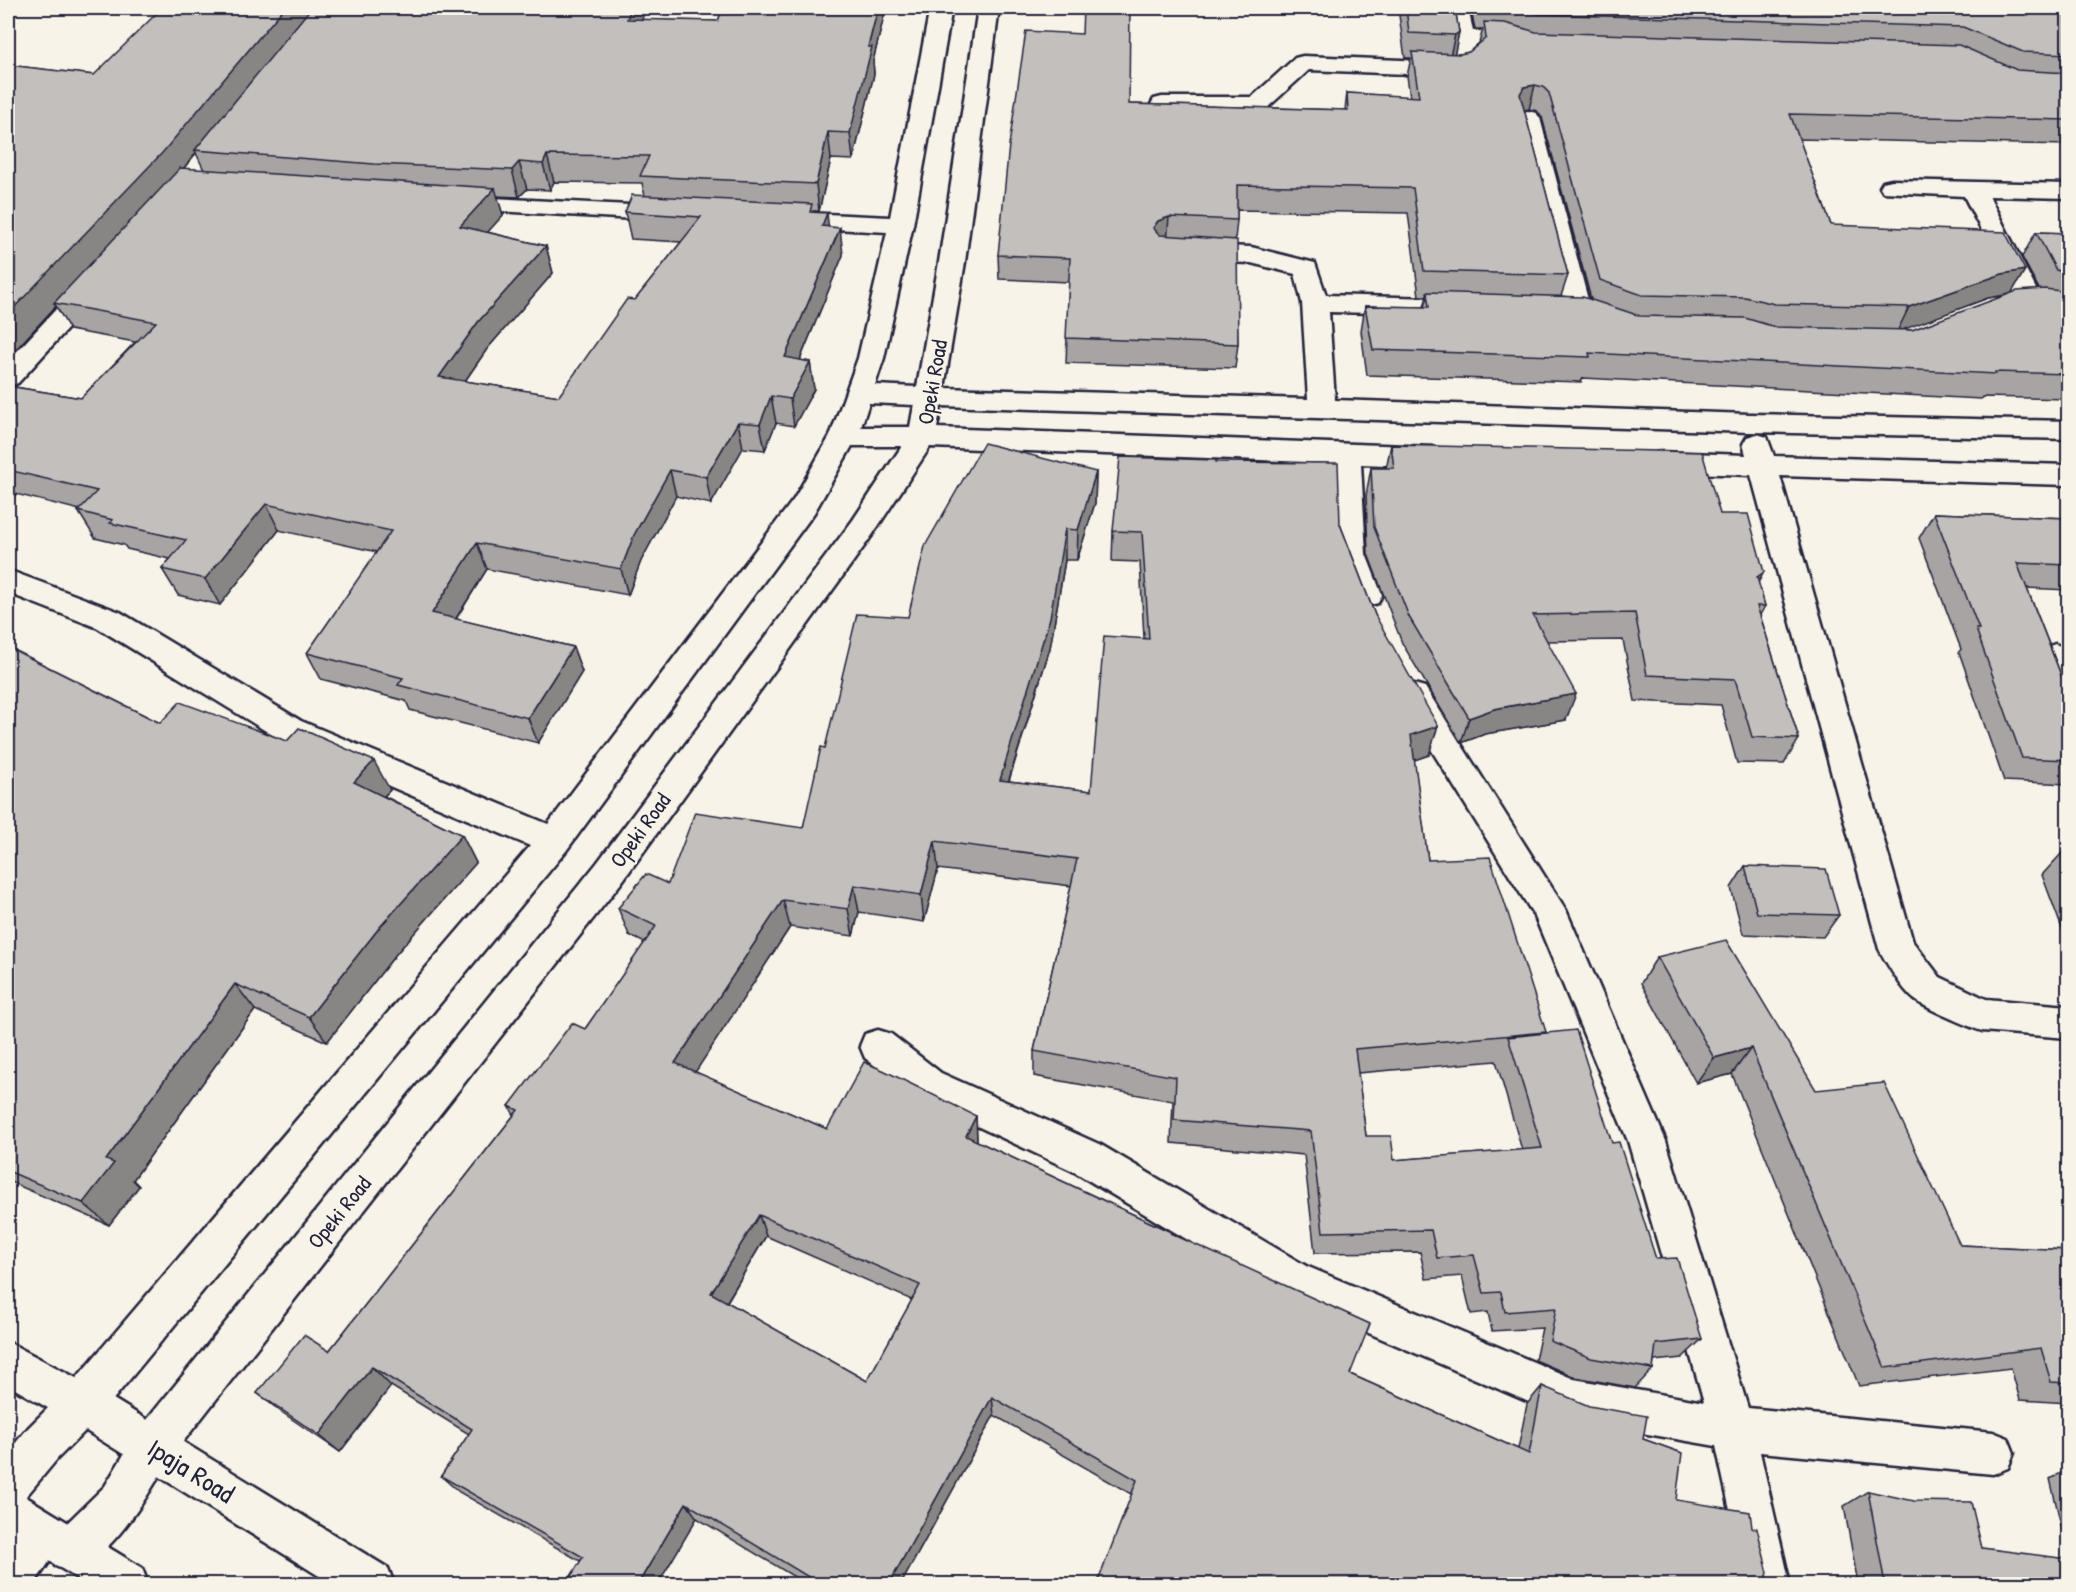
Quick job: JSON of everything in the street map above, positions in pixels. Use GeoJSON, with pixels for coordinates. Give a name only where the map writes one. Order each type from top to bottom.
{"type":"FeatureCollection","features":[{"type":"Feature","properties":{"kind":"street"},"geometry":{"type":"LineString","coordinates":[[8,1485],[43,1443],[82,1404],[554,841],[804,506],[844,436],[871,358],[901,225],[941,8]]}},
{"type":"Feature","properties":{"kind":"street","name":"Opeki Road"},"geometry":{"type":"LineString","coordinates":[[8,1583],[57,1542],[120,1501],[153,1446],[609,873],[863,527],[922,437],[989,8]]}},
{"type":"Feature","properties":{"kind":"street"},"geometry":{"type":"LineString","coordinates":[[1162,104],[1258,104],[1303,63],[1455,69],[1468,60],[1458,8]]}},
{"type":"Feature","properties":{"kind":"street"},"geometry":{"type":"LineString","coordinates":[[1464,37],[1502,38],[1541,47]]}},
{"type":"Feature","properties":{"kind":"street"},"geometry":{"type":"LineString","coordinates":[[1528,118],[1577,313]]}},
{"type":"Feature","properties":{"kind":"street"},"geometry":{"type":"LineString","coordinates":[[1892,187],[2068,191]]}},
{"type":"Feature","properties":{"kind":"street"},"geometry":{"type":"LineString","coordinates":[[1973,189],[2029,305]]}},
{"type":"Feature","properties":{"kind":"street"},"geometry":{"type":"LineString","coordinates":[[431,202],[690,215]]}},
{"type":"Feature","properties":{"kind":"street"},"geometry":{"type":"LineString","coordinates":[[760,218],[901,225]]}},
{"type":"Feature","properties":{"kind":"street"},"geometry":{"type":"LineString","coordinates":[[1167,252],[1251,255],[1306,269],[1315,303],[1322,410]]}},
{"type":"Feature","properties":{"kind":"street"},"geometry":{"type":"LineString","coordinates":[[8,377],[113,263]]}},
{"type":"Feature","properties":{"kind":"street"},"geometry":{"type":"LineString","coordinates":[[1315,303],[1494,308]]}},
{"type":"Feature","properties":{"kind":"street"},"geometry":{"type":"LineString","coordinates":[[860,394],[1750,423],[2068,430]]}},
{"type":"Feature","properties":{"kind":"street"},"geometry":{"type":"LineString","coordinates":[[1750,423],[1897,949],[1927,988],[1982,1015],[2068,1022]]}},
{"type":"Feature","properties":{"kind":"street"},"geometry":{"type":"LineString","coordinates":[[844,436],[922,437],[1454,458]]}},
{"type":"Feature","properties":{"kind":"street"},"geometry":{"type":"LineString","coordinates":[[1347,455],[1351,554],[1377,624]]}},
{"type":"Feature","properties":{"kind":"street"},"geometry":{"type":"LineString","coordinates":[[1632,462],[1763,464],[2068,475]]}},
{"type":"Feature","properties":{"kind":"street"},"geometry":{"type":"LineString","coordinates":[[8,581],[109,620],[290,730],[554,841]]}},
{"type":"Feature","properties":{"kind":"street"},"geometry":{"type":"LineString","coordinates":[[2055,656],[2068,685]]}},
{"type":"Feature","properties":{"kind":"street"},"geometry":{"type":"LineString","coordinates":[[1396,664],[1428,723],[1550,910],[1647,1141],[1733,1428],[1768,1584]]}},
{"type":"Feature","properties":{"kind":"street"},"geometry":{"type":"LineString","coordinates":[[878,1046],[928,1085],[1087,1158],[1292,1280],[1573,1400],[1733,1428],[1993,1453]]}},
{"type":"Feature","properties":{"kind":"street","name":"Ipaja Road"},"geometry":{"type":"LineString","coordinates":[[8,1363],[153,1446],[372,1584]]}},
{"type":"Feature","properties":{"kind":"street"},"geometry":{"type":"LineString","coordinates":[[8,1510],[126,1584]]}},
{"type":"Feature","properties":{"kind":"building"},"geometry":{"type":"Polygon","coordinates":[[[162,8],[284,8],[163,152],[8,314],[8,65],[94,75],[162,8]]]}},
{"type":"Feature","properties":{"kind":"building"},"geometry":{"type":"Polygon","coordinates":[[[311,8],[631,8],[627,19],[718,21],[723,8],[878,8],[868,47],[872,47],[850,133],[828,132],[816,184],[640,176],[649,156],[547,155],[543,164],[519,162],[512,170],[374,164],[195,150],[311,8]]]}},
{"type":"Feature","properties":{"kind":"building"},"geometry":{"type":"Polygon","coordinates":[[[1083,8],[1130,8],[1129,104],[1348,110],[1347,93],[1419,97],[1412,52],[1460,54],[1469,52],[1486,38],[1484,22],[1505,23],[1536,32],[1959,45],[2017,70],[2068,73],[2068,120],[1790,114],[1831,225],[2005,232],[2025,270],[2002,274],[1909,307],[1775,304],[1745,297],[1642,295],[1600,280],[1549,93],[1543,87],[1535,85],[1524,87],[1520,94],[1568,275],[1424,271],[1413,188],[1237,185],[1237,220],[1169,217],[1158,221],[1153,228],[1160,235],[1237,240],[1238,344],[1066,338],[1070,258],[998,255],[1009,145],[1026,31],[1082,34],[1083,8]]]}},
{"type":"Feature","properties":{"kind":"building"},"geometry":{"type":"Polygon","coordinates":[[[1406,8],[1455,8],[1459,32],[1455,35],[1409,33],[1406,8]]]}},
{"type":"Feature","properties":{"kind":"building"},"geometry":{"type":"Polygon","coordinates":[[[1517,8],[2068,8],[2068,54],[2023,52],[1963,27],[1538,14],[1517,8]]]}},
{"type":"Feature","properties":{"kind":"building"},"geometry":{"type":"Polygon","coordinates":[[[180,168],[495,188],[460,226],[546,246],[478,322],[439,377],[559,396],[627,299],[635,300],[701,217],[625,212],[632,195],[812,204],[810,212],[827,213],[822,226],[840,228],[785,357],[810,362],[790,399],[771,396],[760,424],[738,422],[706,477],[670,470],[634,535],[621,569],[477,543],[432,613],[573,647],[528,718],[398,685],[403,678],[307,653],[391,531],[266,504],[205,579],[162,569],[186,540],[110,523],[113,520],[78,511],[97,491],[8,470],[8,386],[81,398],[156,322],[54,303],[180,168]]]}},
{"type":"Feature","properties":{"kind":"building"},"geometry":{"type":"Polygon","coordinates":[[[2036,232],[2068,233],[2068,273],[2056,270],[2036,232]]]}},
{"type":"Feature","properties":{"kind":"building"},"geometry":{"type":"Polygon","coordinates":[[[2045,289],[2068,292],[2068,374],[1995,372],[1996,374],[1589,353],[1590,357],[1373,350],[1365,306],[1429,307],[1427,292],[1583,297],[1640,316],[1745,318],[1775,327],[1912,330],[2017,291],[2045,289]]]}},
{"type":"Feature","properties":{"kind":"building"},"geometry":{"type":"Polygon","coordinates":[[[984,443],[1096,472],[1078,530],[1065,529],[1050,618],[1000,780],[1091,791],[1104,636],[1149,639],[1142,532],[1113,531],[1120,457],[1216,460],[1216,462],[1338,463],[1340,524],[1375,615],[1438,726],[1411,735],[1428,860],[1490,857],[1546,1032],[1355,1049],[1366,1136],[1391,1136],[1394,1160],[1542,1148],[1508,1037],[1576,1030],[1612,1143],[1619,1142],[1656,1259],[1677,1258],[1702,1339],[1656,1344],[1653,1369],[1591,1358],[1550,1341],[1556,1308],[1505,1312],[1501,1292],[1484,1293],[1474,1255],[1437,1258],[1431,1230],[1323,1232],[1311,1131],[1174,1120],[1176,1077],[1034,1051],[1077,859],[935,841],[921,895],[854,885],[848,909],[783,900],[675,1063],[827,1129],[864,1062],[885,1071],[976,1116],[966,1136],[1173,1233],[1170,1233],[1370,1324],[1350,1374],[1529,1454],[1542,1386],[1589,1406],[1647,1416],[1643,1439],[1682,1453],[1676,1500],[1750,1512],[1752,1528],[1757,1528],[1768,1573],[1764,1584],[1097,1584],[1137,1480],[992,1397],[889,1584],[820,1584],[686,1503],[638,1584],[566,1584],[583,1557],[441,1476],[472,1429],[372,1367],[319,1435],[257,1393],[304,1335],[329,1351],[518,1110],[509,1106],[572,1023],[585,1029],[656,926],[618,908],[646,874],[668,884],[695,812],[803,828],[821,747],[825,748],[857,614],[908,617],[925,546],[984,443]],[[759,1215],[711,1293],[867,1381],[920,1285],[759,1215]]]}},
{"type":"Feature","properties":{"kind":"building"},"geometry":{"type":"Polygon","coordinates":[[[1391,445],[1702,452],[1720,514],[1748,514],[1764,572],[1757,577],[1765,606],[1757,606],[1799,739],[1752,737],[1735,679],[1647,675],[1635,613],[1533,615],[1576,694],[1494,709],[1469,718],[1409,617],[1374,527],[1371,468],[1394,468],[1391,445]]]}},
{"type":"Feature","properties":{"kind":"building"},"geometry":{"type":"Polygon","coordinates":[[[1934,513],[2068,518],[2068,565],[2017,563],[2068,693],[2068,760],[2022,758],[1976,629],[1979,629],[1934,513]]]}},
{"type":"Feature","properties":{"kind":"building"},"geometry":{"type":"Polygon","coordinates":[[[8,647],[160,723],[180,702],[287,741],[299,728],[374,761],[354,782],[462,835],[379,928],[309,1017],[235,984],[106,1160],[114,1163],[83,1203],[8,1171],[8,647]]]}},
{"type":"Feature","properties":{"kind":"building"},"geometry":{"type":"Polygon","coordinates":[[[2062,853],[2068,853],[2068,870],[2062,853]]]}},
{"type":"Feature","properties":{"kind":"building"},"geometry":{"type":"Polygon","coordinates":[[[1745,866],[1826,869],[1839,915],[1757,913],[1745,866]]]}},
{"type":"Feature","properties":{"kind":"building"},"geometry":{"type":"Polygon","coordinates":[[[1726,940],[1816,1090],[1884,1083],[1960,1245],[2068,1250],[2068,1383],[2051,1382],[2041,1348],[1885,1368],[1751,1048],[1714,1058],[1657,957],[1726,940]]]}},
{"type":"Feature","properties":{"kind":"building"},"geometry":{"type":"Polygon","coordinates":[[[1868,1491],[1914,1501],[1971,1502],[1982,1548],[2068,1559],[2068,1584],[1885,1584],[1868,1491]]]}}]}
